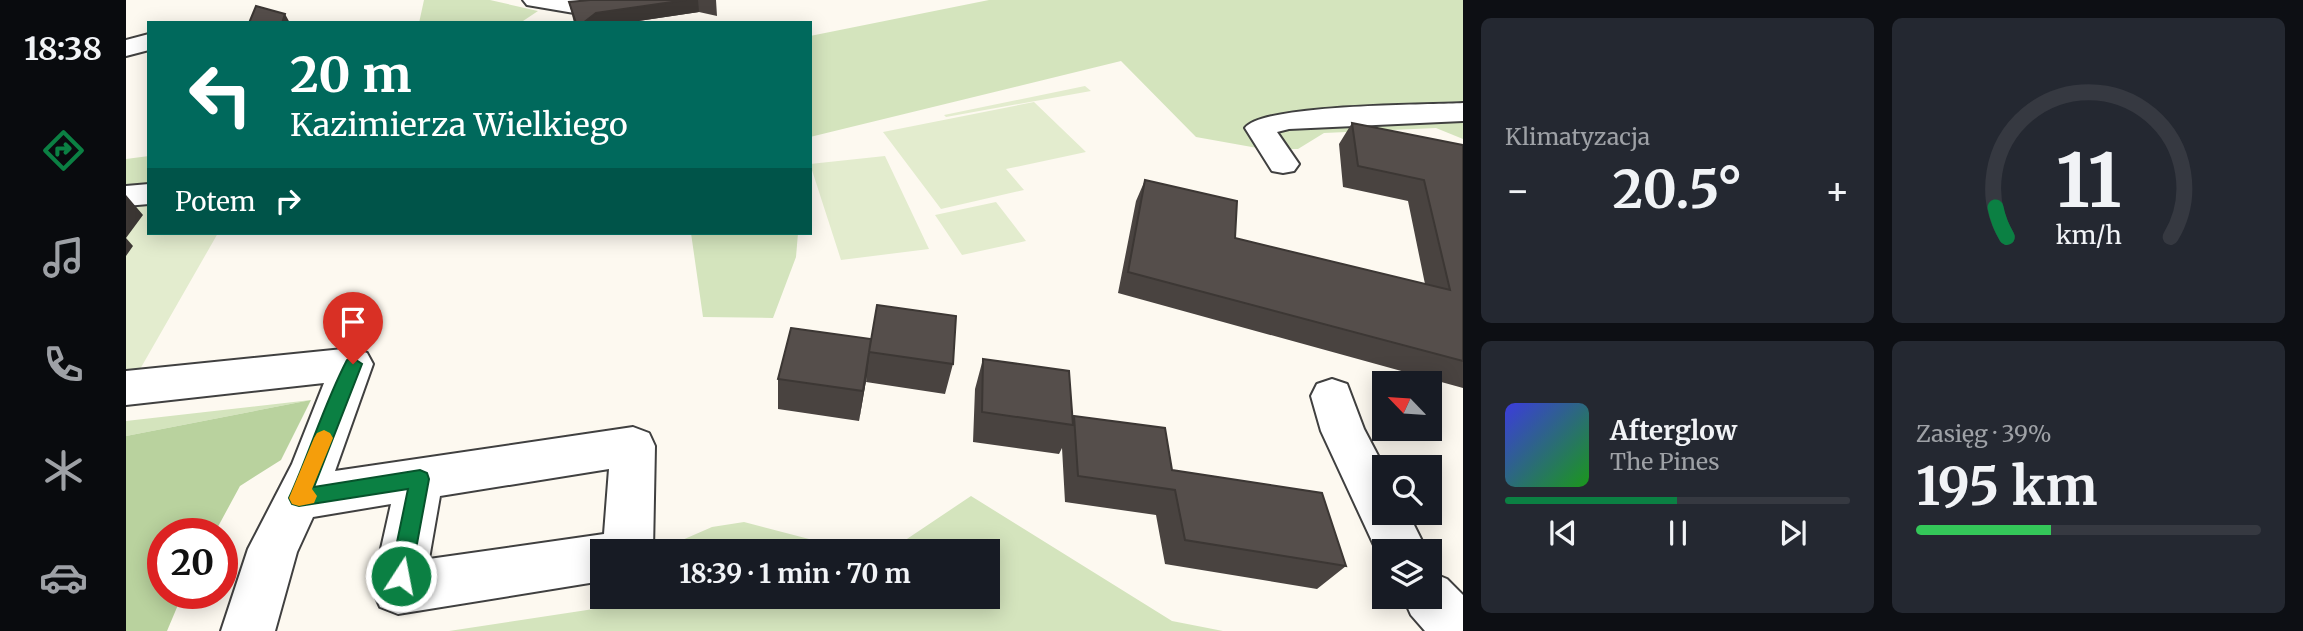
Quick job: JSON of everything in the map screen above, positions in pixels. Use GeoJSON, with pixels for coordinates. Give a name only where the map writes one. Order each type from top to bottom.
{"type":"FeatureCollection","features":[{"type":"Feature","properties":{"kind":"street"},"geometry":{"type":"LineString","coordinates":[[535,0],[569,7],[634,0]]}},
{"type":"Feature","properties":{"kind":"street"},"geometry":{"type":"LineString","coordinates":[[126,48],[147,43]]}},
{"type":"Feature","properties":{"kind":"street"},"geometry":{"type":"LineString","coordinates":[[1283,164],[1260,128],[1287,120],[1463,112]]}},
{"type":"Feature","properties":{"kind":"street"},"geometry":{"type":"LineString","coordinates":[[126,196],[147,194]]}},
{"type":"Feature","properties":{"kind":"street"},"geometry":{"type":"LineString","coordinates":[[126,388],[353,364],[335,405],[313,469],[273,549],[248,631]]}},
{"type":"Feature","properties":{"kind":"street"},"geometry":{"type":"LineString","coordinates":[[1332,396],[1343,432],[1396,539]]}},
{"type":"Feature","properties":{"kind":"street"},"geometry":{"type":"LineString","coordinates":[[299,498],[633,446],[629,539]]}},
{"type":"Feature","properties":{"kind":"street"},"geometry":{"type":"LineString","coordinates":[[420,479],[398,589],[590,558]]}},
{"type":"Feature","properties":{"kind":"street"},"geometry":{"type":"LineString","coordinates":[[1440,609],[1461,631]]}},
{"type":"Feature","properties":{"kind":"green space"},"geometry":{"type":"Polygon","coordinates":[[[424,0],[490,0],[538,11],[523,21],[419,21],[424,0]]]}},
{"type":"Feature","properties":{"kind":"green space"},"geometry":{"type":"Polygon","coordinates":[[[989,0],[1463,0],[1463,139],[1436,128],[1324,133],[1298,149],[1263,149],[1196,137],[1121,61],[812,137],[812,36],[989,0]]]}},
{"type":"Feature","properties":{"kind":"green space"},"geometry":{"type":"Polygon","coordinates":[[[1085,86],[1091,91],[946,117],[944,115],[1085,86]]]}},
{"type":"Feature","properties":{"kind":"green space"},"geometry":{"type":"Polygon","coordinates":[[[1034,102],[1086,152],[1006,169],[1024,190],[941,209],[883,132],[1034,102]]]}},
{"type":"Feature","properties":{"kind":"green space"},"geometry":{"type":"Polygon","coordinates":[[[147,156],[147,187],[126,189],[126,159],[147,156]]]}},
{"type":"Feature","properties":{"kind":"green space"},"geometry":{"type":"Polygon","coordinates":[[[885,156],[929,249],[841,260],[812,164],[885,156]]]}},
{"type":"Feature","properties":{"kind":"green space"},"geometry":{"type":"Polygon","coordinates":[[[147,199],[147,235],[217,235],[135,378],[126,379],[126,201],[147,199]]]}},
{"type":"Feature","properties":{"kind":"green space"},"geometry":{"type":"Polygon","coordinates":[[[996,202],[1026,241],[962,255],[935,215],[996,202]]]}},
{"type":"Feature","properties":{"kind":"green space"},"geometry":{"type":"Polygon","coordinates":[[[691,235],[798,235],[796,257],[773,318],[703,317],[691,235]]]}},
{"type":"Feature","properties":{"kind":"green space"},"geometry":{"type":"Polygon","coordinates":[[[311,400],[126,436],[126,421],[311,400]]]}},
{"type":"Feature","properties":{"kind":"green space"},"geometry":{"type":"Polygon","coordinates":[[[311,400],[281,460],[240,486],[223,518],[147,518],[147,609],[176,609],[167,631],[126,631],[126,436],[311,400]]]}},
{"type":"Feature","properties":{"kind":"green space"},"geometry":{"type":"Polygon","coordinates":[[[971,496],[1172,621],[1223,631],[449,631],[594,609],[1000,609],[1000,539],[907,539],[971,496]]]}},
{"type":"Feature","properties":{"kind":"green space"},"geometry":{"type":"Polygon","coordinates":[[[744,522],[809,539],[684,539],[712,527],[744,522]]]}},
{"type":"Feature","properties":{"kind":"building"},"geometry":{"type":"Polygon","coordinates":[[[686,0],[596,13],[586,21],[575,21],[569,2],[686,0]]]}},
{"type":"Feature","properties":{"kind":"building"},"geometry":{"type":"Polygon","coordinates":[[[256,6],[285,14],[283,21],[250,21],[256,6]]]}},
{"type":"Feature","properties":{"kind":"building"},"geometry":{"type":"Polygon","coordinates":[[[1352,123],[1463,145],[1463,361],[1128,272],[1145,180],[1237,201],[1235,238],[1450,290],[1424,180],[1358,166],[1352,123]]]}},
{"type":"Feature","properties":{"kind":"building"},"geometry":{"type":"Polygon","coordinates":[[[877,305],[956,316],[953,364],[869,352],[877,305]]]}},
{"type":"Feature","properties":{"kind":"building"},"geometry":{"type":"Polygon","coordinates":[[[791,328],[871,339],[863,391],[778,379],[791,328]]]}},
{"type":"Feature","properties":{"kind":"building"},"geometry":{"type":"Polygon","coordinates":[[[983,359],[1069,371],[1073,425],[982,412],[983,359]]]}},
{"type":"Feature","properties":{"kind":"building"},"geometry":{"type":"Polygon","coordinates":[[[1074,416],[1165,428],[1172,470],[1322,493],[1346,566],[1185,540],[1175,490],[1078,476],[1074,416]]]}},
{"type":"Feature","properties":{"kind":"slow traffic"},"geometry":{"type":"LineString","coordinates":[[307,496],[299,498],[324,438]]}},
{"type":"Feature","properties":{"kind":"route"},"geometry":{"type":"LineString","coordinates":[[353,364],[335,405],[313,469],[299,498],[420,479],[401,576]]}}]}
